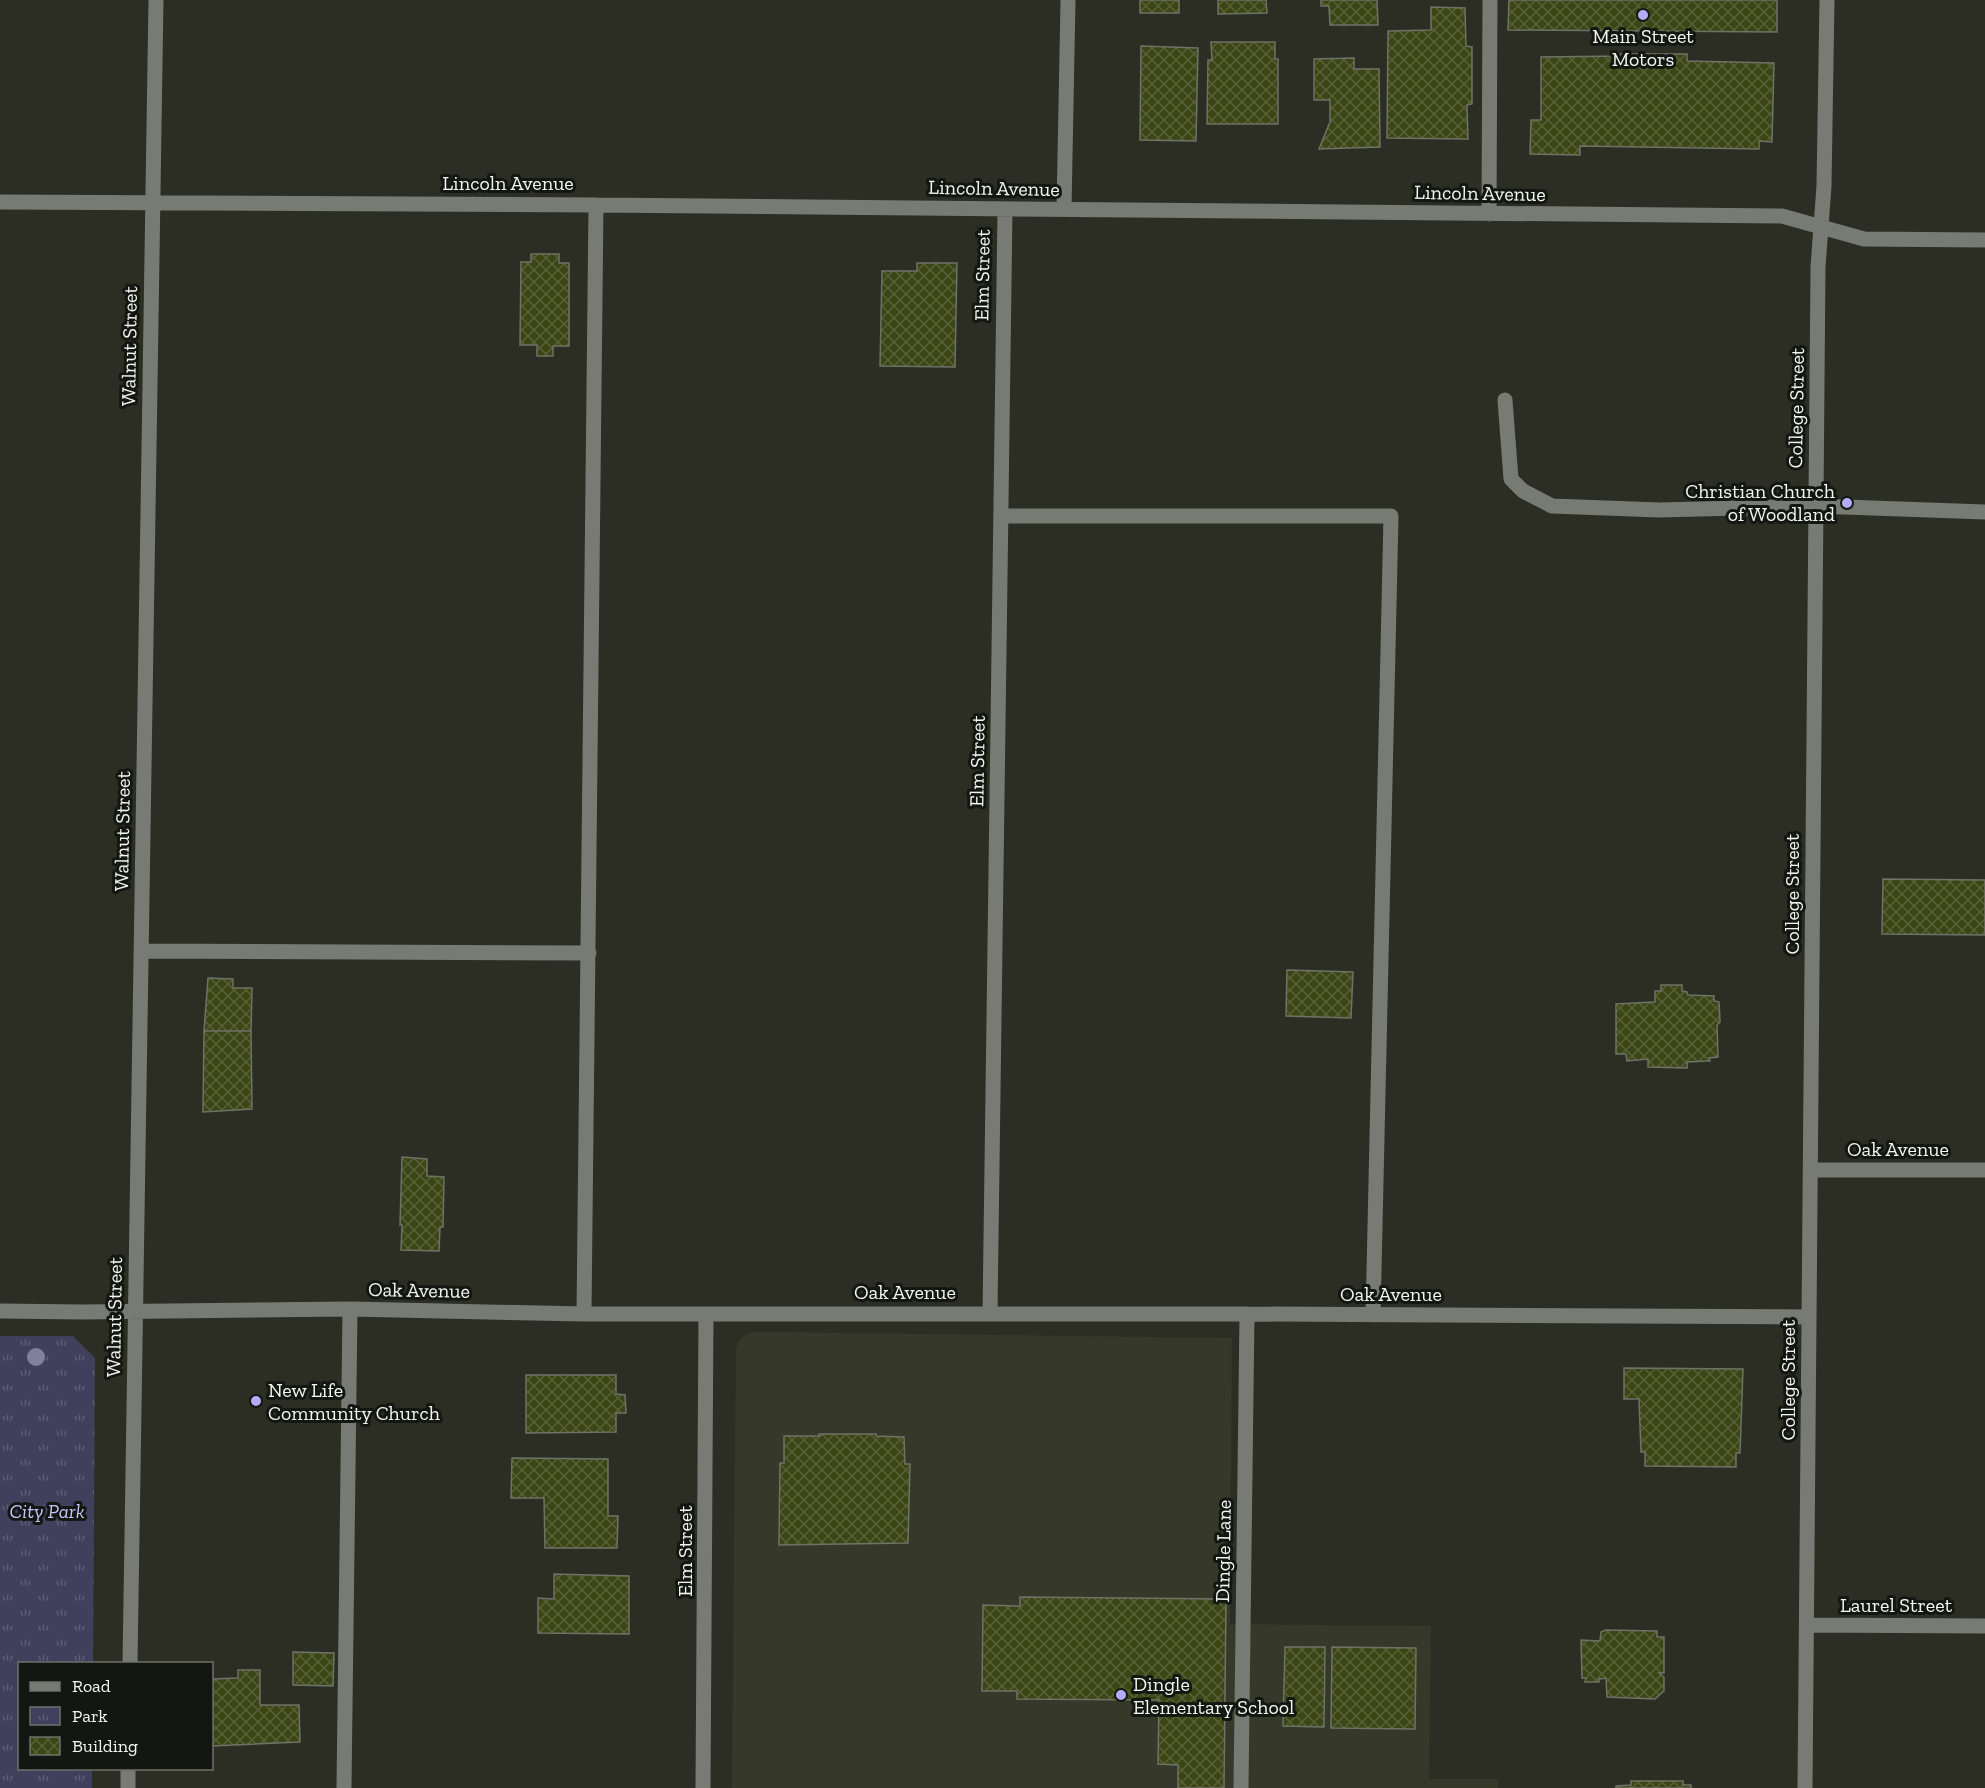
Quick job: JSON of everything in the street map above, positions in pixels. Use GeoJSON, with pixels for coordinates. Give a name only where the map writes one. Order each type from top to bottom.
{"type":"FeatureCollection","features":[{"type":"Feature","properties":{"kind":"street","name":"Walnut Street"},"geometry":{"type":"LineString","coordinates":[[130,1662],[156,0]]}},
{"type":"Feature","properties":{"kind":"street"},"geometry":{"type":"LineString","coordinates":[[1064,209],[1068,0]]}},
{"type":"Feature","properties":{"kind":"street"},"geometry":{"type":"LineString","coordinates":[[1489,214],[1490,0]]}},
{"type":"Feature","properties":{"kind":"street","name":"College Street"},"geometry":{"type":"LineString","coordinates":[[1805,1788],[1818,267],[1824,186],[1827,0]]}},
{"type":"Feature","properties":{"kind":"street","name":"Lincoln Avenue"},"geometry":{"type":"LineString","coordinates":[[0,202],[596,204],[1782,216],[1864,238],[1985,240]]}},
{"type":"Feature","properties":{"kind":"street"},"geometry":{"type":"LineString","coordinates":[[584,1314],[596,204]]}},
{"type":"Feature","properties":{"kind":"street","name":"Elm Street"},"geometry":{"type":"LineString","coordinates":[[990,1313],[1005,209]]}},
{"type":"Feature","properties":{"kind":"street"},"geometry":{"type":"LineString","coordinates":[[1505,400],[1511,479],[1523,491],[1552,506],[1659,510],[1816,506],[1985,512]]}},
{"type":"Feature","properties":{"kind":"street"},"geometry":{"type":"LineString","coordinates":[[1001,516],[1391,516],[1373,1316]]}},
{"type":"Feature","properties":{"kind":"street"},"geometry":{"type":"LineString","coordinates":[[142,951],[589,953]]}},
{"type":"Feature","properties":{"kind":"street","name":"Oak Avenue"},"geometry":{"type":"LineString","coordinates":[[1811,1170],[1985,1170]]}},
{"type":"Feature","properties":{"kind":"street"},"geometry":{"type":"LineString","coordinates":[[344,1788],[350,1309]]}},
{"type":"Feature","properties":{"kind":"street","name":"Oak Avenue"},"geometry":{"type":"LineString","coordinates":[[0,1311],[350,1309],[584,1314],[990,1313],[1809,1317]]}},
{"type":"Feature","properties":{"kind":"street","name":"Elm Street"},"geometry":{"type":"LineString","coordinates":[[703,1788],[706,1314]]}},
{"type":"Feature","properties":{"kind":"street","name":"Dingle Lane"},"geometry":{"type":"LineString","coordinates":[[1241,1788],[1247,1314]]}},
{"type":"Feature","properties":{"kind":"street","name":"Laurel Street"},"geometry":{"type":"LineString","coordinates":[[1807,1625],[1985,1626]]}},
{"type":"Feature","properties":{"kind":"street"},"geometry":{"type":"LineString","coordinates":[[128,1770],[128,1788]]}},
{"type":"Feature","properties":{"kind":"shaded area"},"geometry":{"type":"Polygon","coordinates":[[[756,1332],[1232,1338],[1230,1624],[1431,1626],[1429,1779],[1498,1779],[1498,1788],[732,1788],[736,1349],[742,1338],[756,1332]]]}},
{"type":"Feature","properties":{"kind":"green space","name":"City Park"},"geometry":{"type":"Polygon","coordinates":[[[0,1336],[73,1336],[95,1358],[93,1662],[18,1662],[18,1770],[92,1770],[92,1788],[0,1788],[0,1336]]]}},
{"type":"Feature","properties":{"kind":"building"},"geometry":{"type":"Polygon","coordinates":[[[1140,0],[1179,0],[1179,13],[1140,13],[1140,0]]]}},
{"type":"Feature","properties":{"kind":"building"},"geometry":{"type":"Polygon","coordinates":[[[1218,0],[1266,0],[1267,13],[1218,14],[1218,0]]]}},
{"type":"Feature","properties":{"kind":"building"},"geometry":{"type":"Polygon","coordinates":[[[1321,0],[1377,0],[1378,25],[1330,25],[1329,6],[1321,6],[1321,0]]]}},
{"type":"Feature","properties":{"kind":"building","name":"Main Street Motors"},"geometry":{"type":"Polygon","coordinates":[[[1509,0],[1777,0],[1777,32],[1508,30],[1509,0]]]}},
{"type":"Feature","properties":{"kind":"building"},"geometry":{"type":"Polygon","coordinates":[[[1431,7],[1465,8],[1466,46],[1472,47],[1472,104],[1467,105],[1468,139],[1387,138],[1388,31],[1431,30],[1431,7]]]}},
{"type":"Feature","properties":{"kind":"building"},"geometry":{"type":"Polygon","coordinates":[[[1211,42],[1275,42],[1275,59],[1278,59],[1278,124],[1207,124],[1208,60],[1212,60],[1211,42]]]}},
{"type":"Feature","properties":{"kind":"building"},"geometry":{"type":"Polygon","coordinates":[[[1141,46],[1198,48],[1196,141],[1140,140],[1141,46]]]}},
{"type":"Feature","properties":{"kind":"building"},"geometry":{"type":"Polygon","coordinates":[[[1620,54],[1687,54],[1687,61],[1774,63],[1772,142],[1759,141],[1759,149],[1580,146],[1580,155],[1530,154],[1531,120],[1541,120],[1541,57],[1620,56],[1620,54]]]}},
{"type":"Feature","properties":{"kind":"building"},"geometry":{"type":"Polygon","coordinates":[[[1354,58],[1354,69],[1379,69],[1380,147],[1319,149],[1330,122],[1330,100],[1314,100],[1314,59],[1354,58]]]}},
{"type":"Feature","properties":{"kind":"building"},"geometry":{"type":"Polygon","coordinates":[[[531,254],[559,254],[559,263],[569,263],[569,346],[553,346],[553,356],[537,356],[537,345],[520,345],[521,262],[531,262],[531,254]]]}},
{"type":"Feature","properties":{"kind":"building"},"geometry":{"type":"Polygon","coordinates":[[[917,263],[957,263],[955,367],[880,366],[882,271],[917,271],[917,263]]]}},
{"type":"Feature","properties":{"kind":"building"},"geometry":{"type":"Polygon","coordinates":[[[1883,879],[1985,880],[1985,935],[1882,934],[1883,879]]]}},
{"type":"Feature","properties":{"kind":"building"},"geometry":{"type":"Polygon","coordinates":[[[1287,970],[1353,972],[1351,1018],[1286,1016],[1287,970]]]}},
{"type":"Feature","properties":{"kind":"building"},"geometry":{"type":"Polygon","coordinates":[[[208,978],[233,979],[233,988],[252,988],[251,1031],[204,1031],[208,978]]]}},
{"type":"Feature","properties":{"kind":"building"},"geometry":{"type":"Polygon","coordinates":[[[1661,985],[1682,985],[1682,991],[1687,992],[1688,995],[1714,996],[1714,1001],[1719,1002],[1718,1057],[1709,1058],[1710,1061],[1687,1062],[1687,1068],[1648,1067],[1648,1059],[1627,1061],[1626,1054],[1616,1054],[1616,1004],[1655,1002],[1655,991],[1661,991],[1661,985]]]}},
{"type":"Feature","properties":{"kind":"building"},"geometry":{"type":"Polygon","coordinates":[[[204,1031],[251,1031],[252,1109],[203,1112],[204,1031]]]}},
{"type":"Feature","properties":{"kind":"building"},"geometry":{"type":"Polygon","coordinates":[[[402,1157],[427,1159],[427,1176],[444,1177],[443,1227],[440,1227],[439,1251],[401,1250],[402,1157]]]}},
{"type":"Feature","properties":{"kind":"building"},"geometry":{"type":"Polygon","coordinates":[[[1624,1368],[1743,1369],[1740,1453],[1736,1453],[1736,1467],[1645,1466],[1645,1452],[1641,1452],[1639,1399],[1624,1399],[1624,1368]]]}},
{"type":"Feature","properties":{"kind":"building"},"geometry":{"type":"Polygon","coordinates":[[[526,1375],[616,1375],[616,1394],[625,1395],[626,1413],[616,1413],[616,1432],[526,1433],[526,1375]]]}},
{"type":"Feature","properties":{"kind":"building"},"geometry":{"type":"Polygon","coordinates":[[[819,1434],[876,1434],[876,1436],[904,1437],[905,1464],[910,1464],[908,1543],[779,1545],[780,1463],[784,1463],[784,1436],[820,1436],[819,1434]]]}},
{"type":"Feature","properties":{"kind":"building"},"geometry":{"type":"Polygon","coordinates":[[[512,1458],[608,1459],[608,1516],[618,1516],[617,1548],[545,1548],[544,1498],[511,1498],[512,1458]]]}},
{"type":"Feature","properties":{"kind":"building"},"geometry":{"type":"Polygon","coordinates":[[[554,1574],[629,1576],[629,1634],[538,1633],[538,1598],[554,1599],[554,1574]]]}},
{"type":"Feature","properties":{"kind":"building","name":"Dingle Elementary School"},"geometry":{"type":"Polygon","coordinates":[[[1020,1597],[1226,1599],[1224,1788],[1178,1788],[1178,1765],[1158,1764],[1159,1700],[1017,1699],[1017,1691],[982,1691],[983,1605],[1020,1606],[1020,1597]]]}},
{"type":"Feature","properties":{"kind":"building"},"geometry":{"type":"Polygon","coordinates":[[[1606,1630],[1657,1631],[1657,1637],[1664,1637],[1664,1673],[1659,1673],[1664,1677],[1664,1691],[1655,1699],[1607,1697],[1606,1678],[1599,1679],[1599,1682],[1585,1682],[1586,1678],[1582,1678],[1581,1640],[1600,1641],[1601,1632],[1606,1630]]]}},
{"type":"Feature","properties":{"kind":"building"},"geometry":{"type":"Polygon","coordinates":[[[1285,1647],[1325,1647],[1324,1727],[1283,1726],[1285,1647]]]}},
{"type":"Feature","properties":{"kind":"building"},"geometry":{"type":"Polygon","coordinates":[[[1332,1647],[1416,1648],[1415,1729],[1331,1728],[1332,1647]]]}},
{"type":"Feature","properties":{"kind":"building"},"geometry":{"type":"Polygon","coordinates":[[[293,1652],[334,1653],[333,1686],[293,1685],[293,1652]]]}},
{"type":"Feature","properties":{"kind":"building"},"geometry":{"type":"Polygon","coordinates":[[[238,1670],[260,1670],[260,1705],[299,1705],[300,1742],[213,1746],[213,1679],[238,1678],[238,1670]]]}},
{"type":"Feature","properties":{"kind":"building"},"geometry":{"type":"Polygon","coordinates":[[[1631,1781],[1683,1781],[1683,1785],[1691,1785],[1691,1788],[1616,1788],[1616,1786],[1631,1785],[1631,1781]]]}},
{"type":"Feature","properties":{"kind":"place","name":"Main Street Motors"},"geometry":{"type":"Point","coordinates":[1643,15]}},
{"type":"Feature","properties":{"kind":"place","name":"Christian Church of Woodland"},"geometry":{"type":"Point","coordinates":[1847,503]}},
{"type":"Feature","properties":{"kind":"place","name":"New Life Community Church"},"geometry":{"type":"Point","coordinates":[256,1401]}},
{"type":"Feature","properties":{"kind":"place","name":"Dingle Elementary School"},"geometry":{"type":"Point","coordinates":[1121,1695]}}]}
